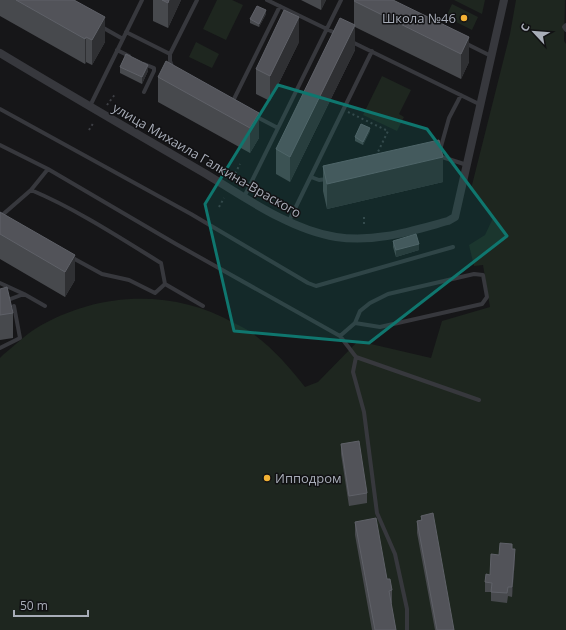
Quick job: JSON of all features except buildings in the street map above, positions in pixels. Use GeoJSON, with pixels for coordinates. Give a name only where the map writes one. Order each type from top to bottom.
{"type":"FeatureCollection","features":[{"type":"Feature","properties":{"kind":"street","name":"улица Михаила Галкина-Враского"},"geometry":{"type":"LineString","coordinates":[[0,53],[89,107],[244,197],[289,221],[317,233],[335,237],[356,239],[377,238],[398,235],[448,221],[455,217],[504,0]]}},
{"type":"Feature","properties":{"kind":"lane"},"geometry":{"type":"LineString","coordinates":[[89,107],[142,0]]}},
{"type":"Feature","properties":{"kind":"lane"},"geometry":{"type":"LineString","coordinates":[[177,72],[172,66],[169,57],[197,0]]}},
{"type":"Feature","properties":{"kind":"lane"},"geometry":{"type":"LineString","coordinates":[[267,0],[340,35]]}},
{"type":"Feature","properties":{"kind":"lane"},"geometry":{"type":"LineString","coordinates":[[244,197],[341,0]]}},
{"type":"Feature","properties":{"kind":"lane"},"geometry":{"type":"LineString","coordinates":[[232,103],[280,6]]}},
{"type":"Feature","properties":{"kind":"lane"},"geometry":{"type":"LineString","coordinates":[[97,24],[123,39]]}},
{"type":"Feature","properties":{"kind":"lane"},"geometry":{"type":"LineString","coordinates":[[566,25],[564,27],[566,30]]}},
{"type":"Feature","properties":{"kind":"lane"},"geometry":{"type":"LineString","coordinates":[[126,32],[170,54]]}},
{"type":"Feature","properties":{"kind":"lane"},"geometry":{"type":"LineString","coordinates":[[346,39],[481,105]]}},
{"type":"Feature","properties":{"kind":"lane"},"geometry":{"type":"LineString","coordinates":[[457,40],[492,56]]}},
{"type":"Feature","properties":{"kind":"lane"},"geometry":{"type":"LineString","coordinates":[[117,50],[134,59]]}},
{"type":"Feature","properties":{"kind":"lane"},"geometry":{"type":"LineString","coordinates":[[289,221],[372,51]]}},
{"type":"Feature","properties":{"kind":"lane"},"geometry":{"type":"LineString","coordinates":[[140,61],[152,67],[154,71],[144,92]]}},
{"type":"Feature","properties":{"kind":"lane"},"geometry":{"type":"LineString","coordinates":[[438,156],[449,118],[461,95]]}},
{"type":"Feature","properties":{"kind":"lane"},"geometry":{"type":"LineString","coordinates":[[225,99],[238,106]]}},
{"type":"Feature","properties":{"kind":"lane"},"geometry":{"type":"LineString","coordinates":[[0,109],[191,214],[308,283],[316,286],[453,247]]}},
{"type":"Feature","properties":{"kind":"lane"},"geometry":{"type":"LineString","coordinates":[[251,114],[278,128]]}},
{"type":"Feature","properties":{"kind":"lane"},"geometry":{"type":"LineString","coordinates":[[0,145],[48,169],[176,244],[340,336],[356,357],[479,400]]}},
{"type":"Feature","properties":{"kind":"lane"},"geometry":{"type":"LineString","coordinates":[[433,155],[467,165]]}},
{"type":"Feature","properties":{"kind":"lane"},"geometry":{"type":"LineString","coordinates":[[0,217],[31,190],[48,169]]}},
{"type":"Feature","properties":{"kind":"lane"},"geometry":{"type":"LineString","coordinates":[[310,177],[319,180],[329,178]]}},
{"type":"Feature","properties":{"kind":"lane"},"geometry":{"type":"LineString","coordinates":[[31,190],[49,197],[161,263],[165,284],[203,306]]}},
{"type":"Feature","properties":{"kind":"lane"},"geometry":{"type":"LineString","coordinates":[[69,256],[102,274],[129,280],[155,294],[165,284]]}},
{"type":"Feature","properties":{"kind":"lane"},"geometry":{"type":"LineString","coordinates":[[340,336],[355,323],[360,311],[370,303],[388,294],[474,274],[483,275],[487,297],[482,304],[380,327],[355,323]]}},
{"type":"Feature","properties":{"kind":"lane"},"geometry":{"type":"LineString","coordinates":[[0,283],[45,306]]}},
{"type":"Feature","properties":{"kind":"lane"},"geometry":{"type":"LineString","coordinates":[[0,302],[24,294]]}},
{"type":"Feature","properties":{"kind":"lane"},"geometry":{"type":"LineString","coordinates":[[0,348],[20,338],[14,306]]}},
{"type":"Feature","properties":{"kind":"lane"},"geometry":{"type":"LineString","coordinates":[[356,357],[353,372],[364,412],[377,512],[395,554],[407,609],[407,630]]}},
{"type":"Feature","properties":{"kind":"path"},"geometry":{"type":"LineString","coordinates":[[107,105],[116,92]]}},
{"type":"Feature","properties":{"kind":"path"},"geometry":{"type":"LineString","coordinates":[[344,109],[388,131],[376,157]]}},
{"type":"Feature","properties":{"kind":"path"},"geometry":{"type":"LineString","coordinates":[[89,130],[94,122]]}},
{"type":"Feature","properties":{"kind":"path"},"geometry":{"type":"LineString","coordinates":[[233,178],[240,164]]}},
{"type":"Feature","properties":{"kind":"path"},"geometry":{"type":"LineString","coordinates":[[219,207],[224,198]]}},
{"type":"Feature","properties":{"kind":"path"},"geometry":{"type":"LineString","coordinates":[[364,218],[364,226]]}},
{"type":"Feature","properties":{"kind":"highlighted area"},"geometry":{"type":"Polygon","coordinates":[[[278,85],[427,129],[507,236],[369,343],[234,331],[205,204],[278,85]]]}},
{"type":"Feature","properties":{"kind":"shaded area"},"geometry":{"type":"Polygon","coordinates":[[[217,0],[232,0],[243,5],[226,40],[203,29],[217,0]]]}},
{"type":"Feature","properties":{"kind":"shaded area"},"geometry":{"type":"Polygon","coordinates":[[[454,0],[485,0],[482,14],[454,0]]]}},
{"type":"Feature","properties":{"kind":"shaded area","name":"Ипподром"},"geometry":{"type":"Polygon","coordinates":[[[516,0],[565,0],[566,630],[0,630],[0,358],[35,329],[58,317],[83,308],[108,302],[134,299],[159,300],[185,304],[210,312],[241,326],[250,332],[260,339],[287,365],[305,387],[318,382],[358,341],[431,358],[442,321],[490,307],[483,265],[474,266],[469,245],[485,235],[493,218],[471,189],[510,34],[516,0]]]}},
{"type":"Feature","properties":{"kind":"shaded area"},"geometry":{"type":"Polygon","coordinates":[[[452,4],[478,17],[472,30],[446,17],[452,4]]]}},
{"type":"Feature","properties":{"kind":"shaded area"},"geometry":{"type":"Polygon","coordinates":[[[196,42],[219,54],[212,68],[189,57],[196,42]]]}},
{"type":"Feature","properties":{"kind":"shaded area"},"geometry":{"type":"Polygon","coordinates":[[[382,76],[411,90],[399,114],[404,117],[397,131],[363,115],[382,76]]]}},
{"type":"Feature","properties":{"kind":"place","name":"Школа №46"},"geometry":{"type":"Point","coordinates":[464,18]}},
{"type":"Feature","properties":{"kind":"place","name":"Ипподром"},"geometry":{"type":"Point","coordinates":[267,478]}}]}
